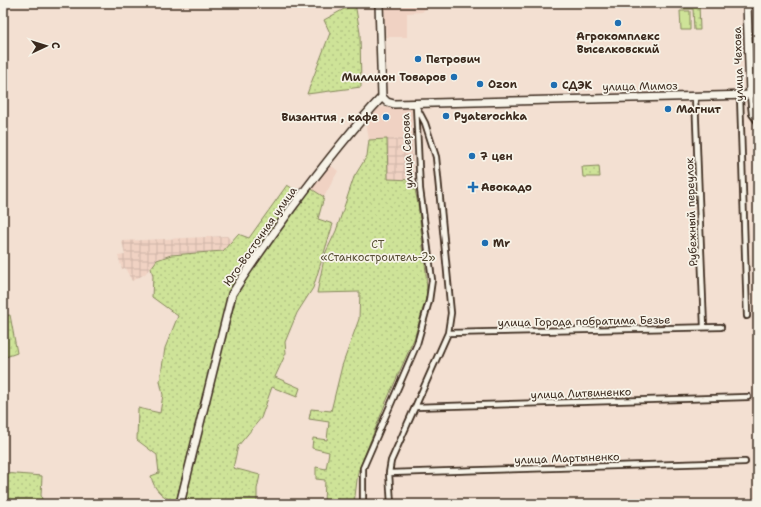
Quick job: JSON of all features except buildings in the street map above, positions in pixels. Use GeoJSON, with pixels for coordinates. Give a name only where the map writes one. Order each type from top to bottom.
{"type":"FeatureCollection","features":[{"type":"Feature","properties":{"kind":"street"},"geometry":{"type":"LineString","coordinates":[[379,3],[382,97]]}},
{"type":"Feature","properties":{"kind":"street","name":"улица Чехова"},"geometry":{"type":"LineString","coordinates":[[747,3],[750,95],[752,114],[758,122]]}},
{"type":"Feature","properties":{"kind":"street","name":"улица Мимоз"},"geometry":{"type":"LineString","coordinates":[[382,97],[394,104],[415,104],[758,95]]}},
{"type":"Feature","properties":{"kind":"street","name":"Рубежный переулок"},"geometry":{"type":"LineString","coordinates":[[695,96],[704,327]]}},
{"type":"Feature","properties":{"kind":"street"},"geometry":{"type":"LineString","coordinates":[[740,96],[747,316]]}},
{"type":"Feature","properties":{"kind":"street","name":"Юго-Восточная улица"},"geometry":{"type":"LineString","coordinates":[[180,504],[232,294],[249,266],[351,130],[382,97]]}},
{"type":"Feature","properties":{"kind":"street","name":"улица Серова"},"geometry":{"type":"LineString","coordinates":[[391,504],[389,473],[391,461],[448,333],[451,313],[436,158],[425,123],[415,104]]}},
{"type":"Feature","properties":{"kind":"street","name":"улица Серова"},"geometry":{"type":"LineString","coordinates":[[363,504],[363,468],[416,344],[429,301],[432,280],[420,189],[415,104]]}},
{"type":"Feature","properties":{"kind":"street","name":"улица Города побратима Безье"},"geometry":{"type":"LineString","coordinates":[[448,333],[721,327]]}},
{"type":"Feature","properties":{"kind":"street","name":"улица Литвиненко"},"geometry":{"type":"LineString","coordinates":[[415,407],[748,397]]}},
{"type":"Feature","properties":{"kind":"street","name":"улица Мартыненко"},"geometry":{"type":"LineString","coordinates":[[389,473],[746,462]]}},
{"type":"Feature","properties":{"kind":"shaded area"},"geometry":{"type":"Polygon","coordinates":[[[384,3],[431,3],[422,12],[407,13],[407,37],[386,37],[384,3]]]}},
{"type":"Feature","properties":{"kind":"shaded area"},"geometry":{"type":"Polygon","coordinates":[[[375,107],[412,108],[412,138],[369,140],[367,128],[370,111],[375,107]]]}},
{"type":"Feature","properties":{"kind":"shaded area"},"geometry":{"type":"Polygon","coordinates":[[[412,138],[413,180],[388,179],[387,139],[412,138]]]}},
{"type":"Feature","properties":{"kind":"shaded area"},"geometry":{"type":"Polygon","coordinates":[[[328,163],[338,171],[324,197],[310,188],[328,163]]]}},
{"type":"Feature","properties":{"kind":"shaded area"},"geometry":{"type":"Polygon","coordinates":[[[227,236],[232,241],[223,251],[171,255],[157,260],[145,274],[132,281],[125,268],[122,269],[118,256],[125,255],[122,241],[227,236]]]}},
{"type":"Feature","properties":{"kind":"green space"},"geometry":{"type":"Polygon","coordinates":[[[355,3],[360,33],[361,87],[307,94],[330,33],[324,20],[355,3]]]}},
{"type":"Feature","properties":{"kind":"green space"},"geometry":{"type":"Polygon","coordinates":[[[681,3],[699,3],[700,30],[694,30],[693,9],[682,9],[681,3]]]}},
{"type":"Feature","properties":{"kind":"green space"},"geometry":{"type":"Polygon","coordinates":[[[680,11],[690,11],[690,30],[681,30],[680,11]]]}},
{"type":"Feature","properties":{"kind":"green space","name":"СТ «Станкостроитель-2»"},"geometry":{"type":"Polygon","coordinates":[[[387,139],[388,179],[413,180],[418,204],[426,272],[427,295],[414,339],[386,402],[358,472],[354,504],[324,504],[325,480],[316,479],[316,467],[326,469],[329,452],[312,448],[313,438],[327,440],[329,422],[309,419],[311,409],[331,411],[342,366],[359,319],[360,292],[317,293],[325,254],[336,231],[354,177],[367,156],[369,140],[387,139]]]}},
{"type":"Feature","properties":{"kind":"green space"},"geometry":{"type":"Polygon","coordinates":[[[599,166],[600,177],[583,177],[582,167],[599,166]]]}},
{"type":"Feature","properties":{"kind":"green space"},"geometry":{"type":"Polygon","coordinates":[[[287,185],[298,192],[249,262],[229,294],[176,502],[159,492],[154,485],[151,476],[159,473],[157,455],[137,440],[138,408],[160,413],[163,395],[160,381],[165,348],[178,316],[152,297],[153,276],[151,268],[157,260],[171,255],[223,251],[238,234],[249,238],[287,185]]]}},
{"type":"Feature","properties":{"kind":"green space"},"geometry":{"type":"Polygon","coordinates":[[[310,188],[324,197],[318,219],[333,224],[313,288],[297,313],[285,342],[286,353],[275,377],[300,388],[297,397],[272,387],[261,418],[238,446],[233,468],[260,475],[257,489],[257,504],[183,504],[236,297],[258,260],[310,188]]]}},
{"type":"Feature","properties":{"kind":"green space"},"geometry":{"type":"Polygon","coordinates":[[[10,315],[17,353],[3,358],[3,316],[10,315]]]}},
{"type":"Feature","properties":{"kind":"green space"},"geometry":{"type":"Polygon","coordinates":[[[3,473],[42,476],[41,495],[43,504],[3,504],[3,473]]]}},
{"type":"Feature","properties":{"kind":"place","name":"Агрокомплекс Выселковский"},"geometry":{"type":"Point","coordinates":[618,23]}},
{"type":"Feature","properties":{"kind":"place","name":"Петрович"},"geometry":{"type":"Point","coordinates":[418,59]}},
{"type":"Feature","properties":{"kind":"place","name":"Миллион Товаров"},"geometry":{"type":"Point","coordinates":[454,77]}},
{"type":"Feature","properties":{"kind":"place","name":"Ozon"},"geometry":{"type":"Point","coordinates":[480,84]}},
{"type":"Feature","properties":{"kind":"place","name":"СДЭК"},"geometry":{"type":"Point","coordinates":[554,85]}},
{"type":"Feature","properties":{"kind":"place","name":"Магнит"},"geometry":{"type":"Point","coordinates":[668,109]}},
{"type":"Feature","properties":{"kind":"place","name":"Pyaterochka"},"geometry":{"type":"Point","coordinates":[446,116]}},
{"type":"Feature","properties":{"kind":"place","name":"Византия , кафе"},"geometry":{"type":"Point","coordinates":[386,117]}},
{"type":"Feature","properties":{"kind":"place","name":"7 цен"},"geometry":{"type":"Point","coordinates":[472,156]}},
{"type":"Feature","properties":{"kind":"place","name":"Авокадо"},"geometry":{"type":"Point","coordinates":[473,187]}},
{"type":"Feature","properties":{"kind":"place","name":"Mr"},"geometry":{"type":"Point","coordinates":[485,243]}}]}
